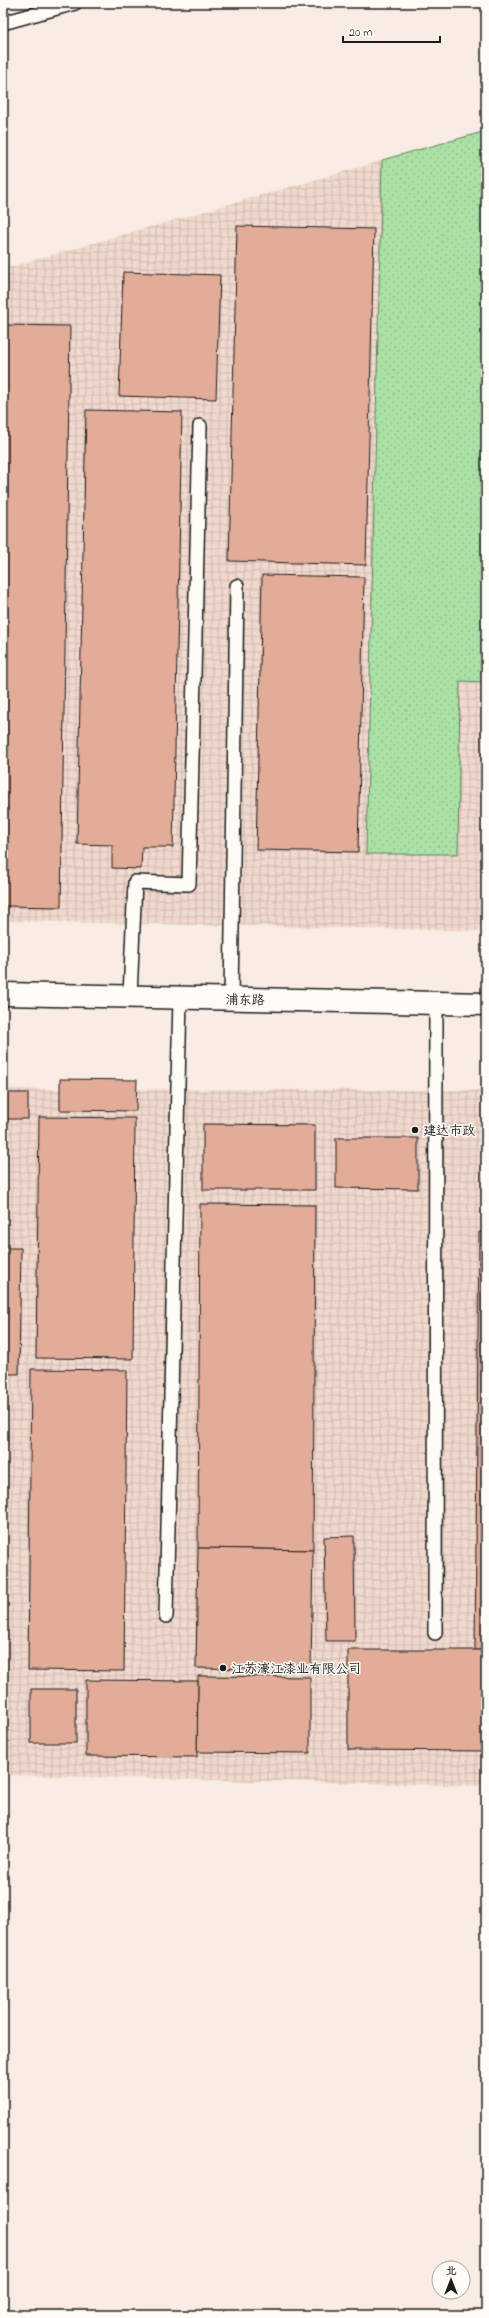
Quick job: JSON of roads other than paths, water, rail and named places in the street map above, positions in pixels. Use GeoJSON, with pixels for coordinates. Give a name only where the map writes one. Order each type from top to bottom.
{"type":"FeatureCollection","features":[{"type":"Feature","properties":{"kind":"street","name":"浦东路"},"geometry":{"type":"LineString","coordinates":[[3,994],[486,1004]]}},
{"type":"Feature","properties":{"kind":"lane"},"geometry":{"type":"LineString","coordinates":[[3,23],[75,3]]}},
{"type":"Feature","properties":{"kind":"lane"},"geometry":{"type":"LineString","coordinates":[[130,996],[134,882],[188,884],[200,426]]}},
{"type":"Feature","properties":{"kind":"lane"},"geometry":{"type":"LineString","coordinates":[[231,998],[237,586]]}},
{"type":"Feature","properties":{"kind":"lane"},"geometry":{"type":"LineString","coordinates":[[166,1616],[180,997]]}},
{"type":"Feature","properties":{"kind":"lane"},"geometry":{"type":"LineString","coordinates":[[434,1633],[436,1003]]}},
{"type":"Feature","properties":{"kind":"place","name":"建达市政"},"geometry":{"type":"Point","coordinates":[415,1130]}},
{"type":"Feature","properties":{"kind":"place","name":"江苏濠江漆业有限公司"},"geometry":{"type":"Point","coordinates":[223,1668]}}]}
